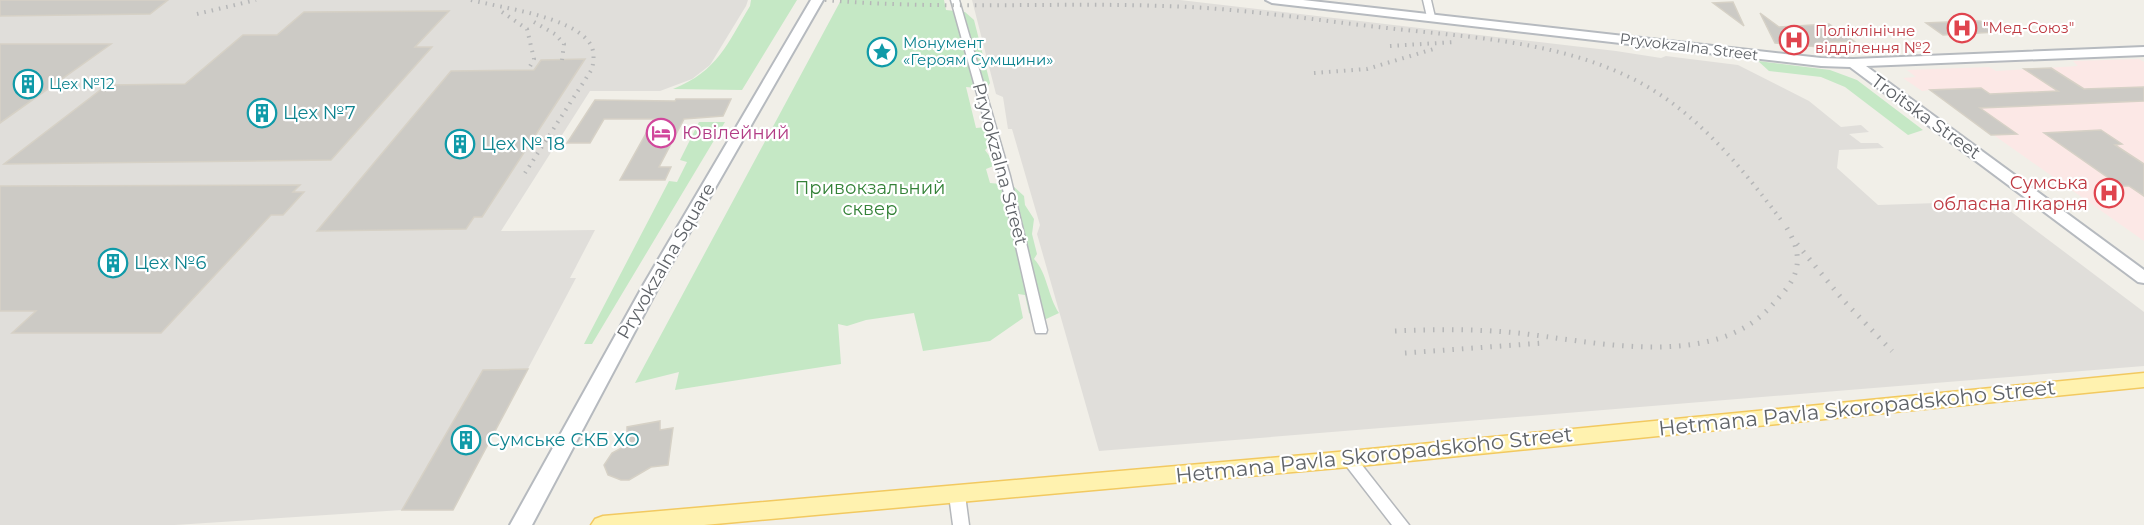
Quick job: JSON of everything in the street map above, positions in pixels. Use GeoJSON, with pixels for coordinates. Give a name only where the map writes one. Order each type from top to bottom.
{"type":"FeatureCollection","features":[{"type":"Feature","properties":{"kind":"main road","name":"Pryvokzalna Square"},"geometry":{"type":"LineString","coordinates":[[521,525],[652,284],[817,0]]}},
{"type":"Feature","properties":{"kind":"main road","name":"Pryvokzalna Street"},"geometry":{"type":"LineString","coordinates":[[1272,0],[1853,63],[2144,51]]}},
{"type":"Feature","properties":{"kind":"main road","name":"Troitska Street"},"geometry":{"type":"LineString","coordinates":[[1853,63],[2144,278]]}},
{"type":"Feature","properties":{"kind":"main road","name":"Hetmana Pavla Skoropadskoho Street"},"geometry":{"type":"LineString","coordinates":[[603,525],[1349,459],[2144,380]]}},
{"type":"Feature","properties":{"kind":"street","name":"Pryvokzalna Street"},"geometry":{"type":"LineString","coordinates":[[955,0],[1005,176],[1041,330]]}},
{"type":"Feature","properties":{"kind":"street"},"geometry":{"type":"LineString","coordinates":[[1427,0],[1431,17]]}},
{"type":"Feature","properties":{"kind":"street"},"geometry":{"type":"LineString","coordinates":[[1349,459],[1401,525]]}},
{"type":"Feature","properties":{"kind":"street"},"geometry":{"type":"LineString","coordinates":[[957,495],[961,525]]}},
{"type":"Feature","properties":{"kind":"shaded area"},"geometry":{"type":"Polygon","coordinates":[[[0,0],[748,0],[710,65],[692,79],[660,91],[590,91],[501,231],[595,230],[570,278],[576,278],[453,510],[402,510],[175,525],[0,525],[0,0]]]}},
{"type":"Feature","properties":{"kind":"shaded area"},"geometry":{"type":"Polygon","coordinates":[[[972,0],[1180,0],[1661,58],[1666,56],[1738,65],[1809,101],[1841,127],[1861,125],[1869,132],[1849,134],[1861,143],[1878,143],[1884,148],[1839,150],[1837,168],[1878,205],[1997,201],[2144,312],[2144,366],[1099,451],[1037,234],[1040,225],[1012,129],[1008,129],[1003,97],[996,94],[972,0]]]}},
{"type":"Feature","properties":{"kind":"shaded area","name":"Сумська обласна лікарня"},"geometry":{"type":"Polygon","coordinates":[[[2139,59],[2144,62],[2144,241],[1930,90],[1922,91],[1903,78],[1916,77],[1907,70],[1989,67],[1996,71],[2078,66],[2073,61],[2139,59]]]}},
{"type":"Feature","properties":{"kind":"green space"},"geometry":{"type":"Polygon","coordinates":[[[751,0],[797,0],[742,90],[673,89],[701,74],[720,55],[750,6],[751,0]]]}},
{"type":"Feature","properties":{"kind":"green space","name":"Привокзальний сквер"},"geometry":{"type":"Polygon","coordinates":[[[841,0],[944,0],[946,10],[965,12],[974,20],[990,83],[986,89],[966,87],[976,128],[986,127],[992,143],[985,150],[996,165],[986,169],[990,183],[1012,185],[1024,196],[1025,205],[1034,219],[1032,234],[1037,254],[1034,259],[1042,271],[1059,313],[1044,320],[1029,313],[1025,295],[1018,294],[1023,318],[990,341],[923,351],[914,313],[866,320],[847,326],[838,324],[841,364],[675,390],[679,372],[635,383],[841,0]]]}},
{"type":"Feature","properties":{"kind":"green space"},"geometry":{"type":"Polygon","coordinates":[[[1758,61],[1830,70],[1857,80],[1923,130],[1908,135],[1845,87],[1821,77],[1769,71],[1758,61]]]}},
{"type":"Feature","properties":{"kind":"green space"},"geometry":{"type":"Polygon","coordinates":[[[699,122],[725,122],[592,344],[584,344],[669,181],[677,182],[687,162],[680,160],[699,122]]]}},
{"type":"Feature","properties":{"kind":"building"},"geometry":{"type":"Polygon","coordinates":[[[0,0],[168,0],[150,14],[0,16],[0,0]]]}},
{"type":"Feature","properties":{"kind":"building"},"geometry":{"type":"Polygon","coordinates":[[[1733,2],[1744,26],[1713,3],[1733,2]]]}},
{"type":"Feature","properties":{"kind":"building","name":"Цех №7"},"geometry":{"type":"Polygon","coordinates":[[[449,11],[415,47],[432,47],[331,160],[4,164],[107,85],[185,84],[243,35],[277,35],[304,12],[449,11]]]}},
{"type":"Feature","properties":{"kind":"building"},"geometry":{"type":"Polygon","coordinates":[[[1760,13],[1779,27],[1829,24],[1854,41],[1816,43],[1818,47],[1775,43],[1760,13]]]}},
{"type":"Feature","properties":{"kind":"building","name":"\"Мед-Союз\""},"geometry":{"type":"Polygon","coordinates":[[[1980,21],[1999,32],[1943,35],[1926,23],[1980,21]]]}},
{"type":"Feature","properties":{"kind":"building","name":"Цех №12"},"geometry":{"type":"Polygon","coordinates":[[[0,44],[111,44],[0,123],[0,44]]]}},
{"type":"Feature","properties":{"kind":"building","name":"Цех № 18"},"geometry":{"type":"Polygon","coordinates":[[[585,59],[482,217],[474,217],[466,229],[317,231],[451,71],[534,70],[541,60],[585,59]]]}},
{"type":"Feature","properties":{"kind":"building"},"geometry":{"type":"Polygon","coordinates":[[[2051,68],[2084,89],[2144,87],[2144,101],[1980,108],[2017,134],[1991,135],[1930,90],[1981,88],[1990,94],[2058,91],[2024,69],[2051,68]]]}},
{"type":"Feature","properties":{"kind":"building","name":"Ювілейний"},"geometry":{"type":"Polygon","coordinates":[[[676,99],[731,99],[723,116],[684,119],[659,167],[671,167],[665,180],[620,180],[654,119],[604,119],[590,143],[567,143],[595,100],[675,101],[676,99]]]}},
{"type":"Feature","properties":{"kind":"building"},"geometry":{"type":"Polygon","coordinates":[[[2101,130],[2122,144],[2115,145],[2144,164],[2144,196],[2129,186],[2120,186],[2044,133],[2101,130]]]}},
{"type":"Feature","properties":{"kind":"building","name":"Цех №6"},"geometry":{"type":"Polygon","coordinates":[[[300,185],[293,192],[304,192],[283,215],[271,215],[161,333],[12,333],[36,311],[0,311],[0,186],[300,185]]]}},
{"type":"Feature","properties":{"kind":"building","name":"Сумське СКБ ХО"},"geometry":{"type":"Polygon","coordinates":[[[528,369],[453,510],[402,510],[483,370],[528,369]]]}},
{"type":"Feature","properties":{"kind":"building"},"geometry":{"type":"Polygon","coordinates":[[[660,421],[660,430],[673,428],[668,465],[651,467],[629,480],[621,480],[608,475],[604,465],[612,453],[627,445],[627,427],[660,421]]]}},
{"type":"Feature","properties":{"kind":"railway"},"geometry":{"type":"LineString","coordinates":[[197,14],[256,0]]}},
{"type":"Feature","properties":{"kind":"railway"},"geometry":{"type":"LineString","coordinates":[[471,0],[551,19],[579,33],[592,48],[594,59],[592,69],[525,173]]}},
{"type":"Feature","properties":{"kind":"railway"},"geometry":{"type":"LineString","coordinates":[[825,0],[910,5],[1194,7],[1489,39],[1549,50],[1608,68],[1637,81],[1680,109],[1736,163],[1784,224]]}},
{"type":"Feature","properties":{"kind":"railway"},"geometry":{"type":"LineString","coordinates":[[502,12],[527,29],[534,59],[528,70]]}},
{"type":"Feature","properties":{"kind":"railway"},"geometry":{"type":"LineString","coordinates":[[534,22],[555,34],[564,44],[562,60]]}},
{"type":"Feature","properties":{"kind":"railway"},"geometry":{"type":"LineString","coordinates":[[1390,46],[1455,42]]}},
{"type":"Feature","properties":{"kind":"railway"},"geometry":{"type":"LineString","coordinates":[[1314,73],[1367,69],[1437,48]]}},
{"type":"Feature","properties":{"kind":"railway"},"geometry":{"type":"LineString","coordinates":[[1395,331],[1503,332],[1644,347],[1677,346],[1709,341],[1737,331],[1762,315],[1794,277],[1796,250],[1794,241],[1783,222]]}},
{"type":"Feature","properties":{"kind":"railway"},"geometry":{"type":"LineString","coordinates":[[1797,244],[1843,300],[1892,351]]}},
{"type":"Feature","properties":{"kind":"railway"},"geometry":{"type":"LineString","coordinates":[[1405,353],[1543,343]]}},
{"type":"Feature","properties":{"kind":"place","name":"\"Мед-Союз\""},"geometry":{"type":"Point","coordinates":[1962,28]}},
{"type":"Feature","properties":{"kind":"place","name":"Поліклінічне відділення №2"},"geometry":{"type":"Point","coordinates":[1794,40]}},
{"type":"Feature","properties":{"kind":"place","name":"Монумент «Героям Сумщини»"},"geometry":{"type":"Point","coordinates":[882,52]}},
{"type":"Feature","properties":{"kind":"place","name":"Цех №12"},"geometry":{"type":"Point","coordinates":[28,84]}},
{"type":"Feature","properties":{"kind":"place","name":"Цех №7"},"geometry":{"type":"Point","coordinates":[262,113]}},
{"type":"Feature","properties":{"kind":"place","name":"Ювілейний"},"geometry":{"type":"Point","coordinates":[661,133]}},
{"type":"Feature","properties":{"kind":"place","name":"Цех № 18"},"geometry":{"type":"Point","coordinates":[460,144]}},
{"type":"Feature","properties":{"kind":"place","name":"Сумська обласна лікарня"},"geometry":{"type":"Point","coordinates":[2109,193]}},
{"type":"Feature","properties":{"kind":"place","name":"Цех №6"},"geometry":{"type":"Point","coordinates":[113,263]}},
{"type":"Feature","properties":{"kind":"place","name":"Сумське СКБ ХО"},"geometry":{"type":"Point","coordinates":[466,440]}}]}
